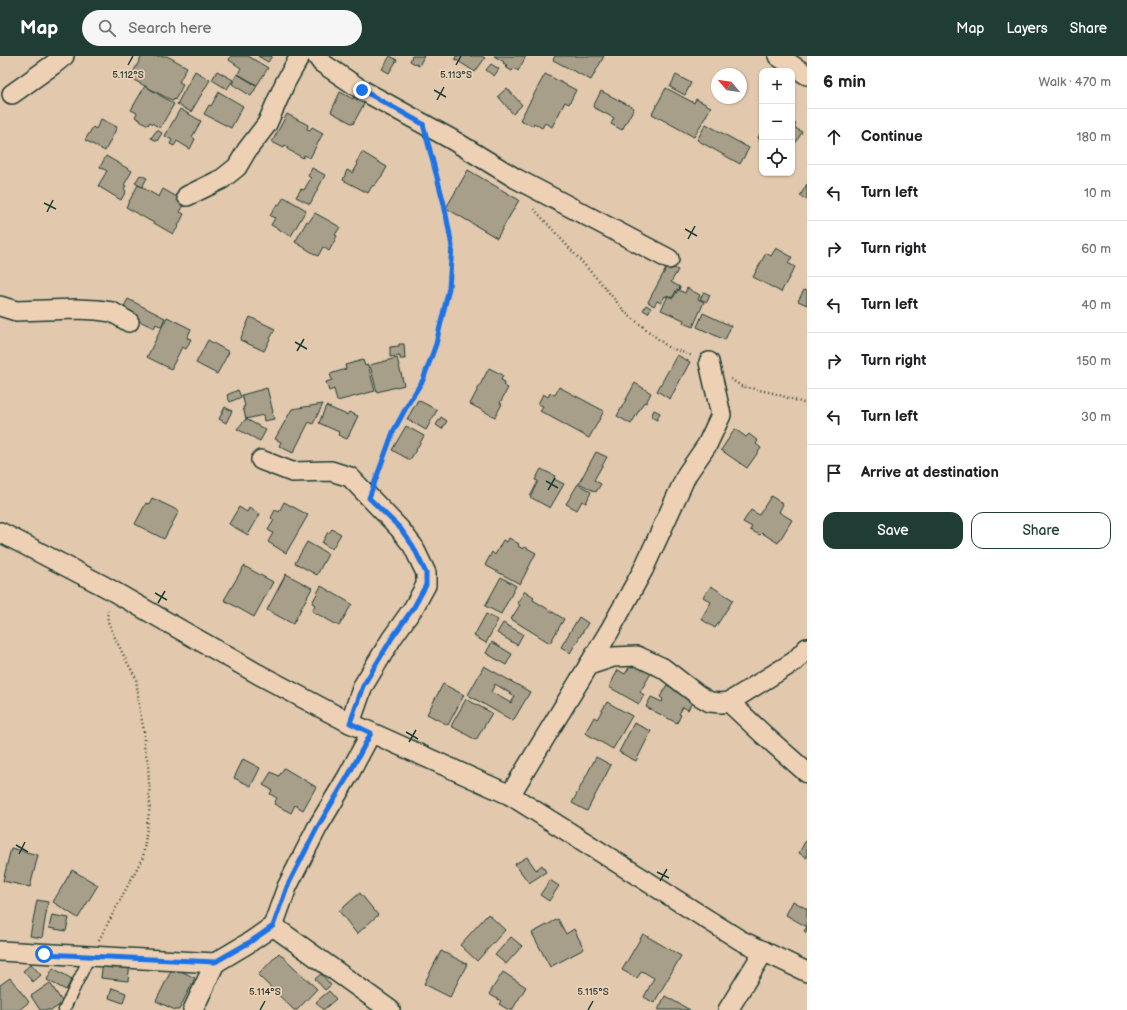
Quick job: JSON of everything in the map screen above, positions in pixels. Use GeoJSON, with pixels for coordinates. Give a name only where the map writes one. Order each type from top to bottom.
{"type":"FeatureCollection","features":[{"type":"Feature","properties":{"kind":"street"},"geometry":{"type":"LineString","coordinates":[[12,94],[64,56]]}},
{"type":"Feature","properties":{"kind":"street"},"geometry":{"type":"LineString","coordinates":[[187,196],[222,179],[237,167],[247,150],[267,124],[285,83],[300,56]]}},
{"type":"Feature","properties":{"kind":"street"},"geometry":{"type":"LineString","coordinates":[[317,56],[322,63],[362,90],[451,139],[515,178],[669,259]]}},
{"type":"Feature","properties":{"kind":"street"},"geometry":{"type":"LineString","coordinates":[[778,56],[807,75]]}},
{"type":"Feature","properties":{"kind":"street"},"geometry":{"type":"LineString","coordinates":[[0,306],[16,311],[76,309],[97,310],[112,312],[129,322]]}},
{"type":"Feature","properties":{"kind":"street"},"geometry":{"type":"LineString","coordinates":[[510,794],[610,630],[643,570],[687,474],[707,446],[721,415],[709,362]]}},
{"type":"Feature","properties":{"kind":"street"},"geometry":{"type":"LineString","coordinates":[[261,460],[292,472],[331,471],[350,477],[400,528],[413,546],[426,573],[426,585],[414,607],[392,638],[363,686],[350,723]]}},
{"type":"Feature","properties":{"kind":"street"},"geometry":{"type":"LineString","coordinates":[[0,532],[104,586],[258,674],[350,723],[510,794],[740,940],[807,972]]}},
{"type":"Feature","properties":{"kind":"street"},"geometry":{"type":"LineString","coordinates":[[589,665],[613,657],[637,656],[664,668],[710,702],[720,703],[730,702],[795,662],[807,648]]}},
{"type":"Feature","properties":{"kind":"street"},"geometry":{"type":"LineString","coordinates":[[730,702],[764,735],[807,773]]}},
{"type":"Feature","properties":{"kind":"street"},"geometry":{"type":"LineString","coordinates":[[0,951],[215,962],[250,942],[273,926],[287,887],[371,733]]}},
{"type":"Feature","properties":{"kind":"street"},"geometry":{"type":"LineString","coordinates":[[273,926],[390,1010]]}},
{"type":"Feature","properties":{"kind":"street"},"geometry":{"type":"LineString","coordinates":[[728,1010],[764,951]]}},
{"type":"Feature","properties":{"kind":"street"},"geometry":{"type":"LineString","coordinates":[[193,1010],[215,962]]}},
{"type":"Feature","properties":{"kind":"lane"},"geometry":{"type":"LineString","coordinates":[[64,1010],[90,956]]}},
{"type":"Feature","properties":{"kind":"path"},"geometry":{"type":"LineString","coordinates":[[369,498],[393,432],[423,380],[436,344],[449,288],[452,246],[444,204],[423,124]]}},
{"type":"Feature","properties":{"kind":"path"},"geometry":{"type":"LineString","coordinates":[[532,207],[626,313],[668,347],[709,362],[741,386],[773,393],[807,404]]}},
{"type":"Feature","properties":{"kind":"path"},"geometry":{"type":"LineString","coordinates":[[90,956],[142,857],[150,805],[148,762],[144,746],[144,731],[136,678],[108,622],[104,586]]}},
{"type":"Feature","properties":{"kind":"building"},"geometry":{"type":"Polygon","coordinates":[[[142,56],[167,56],[187,67],[179,82],[183,85],[175,100],[174,99],[173,101],[130,78],[142,56]]]}},
{"type":"Feature","properties":{"kind":"building"},"geometry":{"type":"Polygon","coordinates":[[[231,56],[248,56],[268,68],[257,85],[238,74],[241,68],[229,60],[231,56]]]}},
{"type":"Feature","properties":{"kind":"building"},"geometry":{"type":"Polygon","coordinates":[[[258,56],[272,56],[268,62],[258,56]]]}},
{"type":"Feature","properties":{"kind":"building"},"geometry":{"type":"Polygon","coordinates":[[[390,56],[397,60],[389,73],[382,69],[390,56]]]}},
{"type":"Feature","properties":{"kind":"building"},"geometry":{"type":"Polygon","coordinates":[[[412,56],[424,56],[419,66],[410,61],[412,56]]]}},
{"type":"Feature","properties":{"kind":"building"},"geometry":{"type":"Polygon","coordinates":[[[456,56],[481,56],[485,58],[475,72],[455,59],[456,56]]]}},
{"type":"Feature","properties":{"kind":"building"},"geometry":{"type":"Polygon","coordinates":[[[494,56],[526,56],[518,71],[514,68],[512,71],[505,67],[507,65],[503,63],[504,62],[494,56]]]}},
{"type":"Feature","properties":{"kind":"building"},"geometry":{"type":"Polygon","coordinates":[[[555,56],[604,56],[591,80],[553,60],[555,56]]]}},
{"type":"Feature","properties":{"kind":"building"},"geometry":{"type":"Polygon","coordinates":[[[491,64],[499,69],[494,76],[486,70],[491,64]]]}},
{"type":"Feature","properties":{"kind":"building"},"geometry":{"type":"Polygon","coordinates":[[[195,71],[210,80],[191,112],[177,104],[195,71]]]}},
{"type":"Feature","properties":{"kind":"building"},"geometry":{"type":"Polygon","coordinates":[[[217,71],[233,80],[227,89],[212,80],[217,71]]]}},
{"type":"Feature","properties":{"kind":"building"},"geometry":{"type":"Polygon","coordinates":[[[237,74],[257,86],[251,96],[232,84],[237,74]]]}},
{"type":"Feature","properties":{"kind":"building"},"geometry":{"type":"Polygon","coordinates":[[[545,74],[576,90],[569,104],[565,102],[552,127],[545,123],[542,128],[534,123],[533,126],[520,120],[545,74]]]}},
{"type":"Feature","properties":{"kind":"building"},"geometry":{"type":"Polygon","coordinates":[[[676,75],[691,83],[685,95],[670,87],[676,75]]]}},
{"type":"Feature","properties":{"kind":"building"},"geometry":{"type":"Polygon","coordinates":[[[145,86],[174,104],[160,128],[150,122],[148,125],[135,117],[137,113],[131,110],[145,86]]]}},
{"type":"Feature","properties":{"kind":"building"},"geometry":{"type":"Polygon","coordinates":[[[507,88],[522,105],[513,114],[498,96],[507,88]]]}},
{"type":"Feature","properties":{"kind":"building"},"geometry":{"type":"Polygon","coordinates":[[[666,88],[694,103],[696,99],[711,107],[694,137],[652,114],[666,88]]]}},
{"type":"Feature","properties":{"kind":"building"},"geometry":{"type":"Polygon","coordinates":[[[601,91],[634,108],[622,130],[611,124],[614,118],[593,107],[601,91]]]}},
{"type":"Feature","properties":{"kind":"building"},"geometry":{"type":"Polygon","coordinates":[[[219,92],[243,106],[231,128],[204,114],[209,105],[211,106],[219,92]]]}},
{"type":"Feature","properties":{"kind":"building"},"geometry":{"type":"Polygon","coordinates":[[[340,92],[353,99],[354,96],[365,102],[353,124],[331,112],[340,92]]]}},
{"type":"Feature","properties":{"kind":"building"},"geometry":{"type":"Polygon","coordinates":[[[180,109],[201,121],[192,137],[195,139],[190,149],[177,141],[174,146],[170,144],[172,140],[165,136],[180,109]]]}},
{"type":"Feature","properties":{"kind":"building"},"geometry":{"type":"Polygon","coordinates":[[[287,114],[308,125],[307,129],[310,130],[312,127],[323,133],[310,158],[304,155],[303,158],[287,149],[288,147],[285,145],[284,148],[272,142],[287,114]]]}},
{"type":"Feature","properties":{"kind":"building"},"geometry":{"type":"Polygon","coordinates":[[[101,119],[117,127],[105,151],[85,140],[93,127],[96,129],[101,119]]]}},
{"type":"Feature","properties":{"kind":"building"},"geometry":{"type":"Polygon","coordinates":[[[706,124],[749,148],[740,164],[697,140],[706,124]]]}},
{"type":"Feature","properties":{"kind":"building"},"geometry":{"type":"Polygon","coordinates":[[[795,128],[802,132],[795,144],[795,128]]]}},
{"type":"Feature","properties":{"kind":"building"},"geometry":{"type":"Polygon","coordinates":[[[157,130],[162,133],[157,141],[151,138],[157,130]]]}},
{"type":"Feature","properties":{"kind":"building"},"geometry":{"type":"Polygon","coordinates":[[[362,152],[387,167],[382,176],[375,185],[372,186],[368,193],[343,180],[347,170],[353,173],[362,152]]]}},
{"type":"Feature","properties":{"kind":"building"},"geometry":{"type":"Polygon","coordinates":[[[106,156],[132,171],[124,185],[126,186],[124,189],[126,191],[121,200],[98,186],[107,171],[100,167],[106,156]]]}},
{"type":"Feature","properties":{"kind":"building"},"geometry":{"type":"Polygon","coordinates":[[[312,168],[325,175],[310,204],[296,197],[301,189],[304,190],[311,178],[308,176],[312,168]]]}},
{"type":"Feature","properties":{"kind":"building"},"geometry":{"type":"Polygon","coordinates":[[[468,170],[519,200],[497,238],[446,208],[468,170]]]}},
{"type":"Feature","properties":{"kind":"building"},"geometry":{"type":"Polygon","coordinates":[[[140,175],[147,178],[142,187],[135,183],[140,175]]]}},
{"type":"Feature","properties":{"kind":"building"},"geometry":{"type":"Polygon","coordinates":[[[807,184],[807,200],[800,196],[807,184]]]}},
{"type":"Feature","properties":{"kind":"building"},"geometry":{"type":"Polygon","coordinates":[[[138,185],[159,197],[163,189],[186,202],[180,212],[184,214],[179,226],[173,234],[126,207],[138,185]]]}},
{"type":"Feature","properties":{"kind":"building"},"geometry":{"type":"Polygon","coordinates":[[[284,197],[306,210],[291,236],[271,225],[275,218],[270,216],[277,204],[279,205],[284,197]]]}},
{"type":"Feature","properties":{"kind":"building"},"geometry":{"type":"Polygon","coordinates":[[[315,213],[340,227],[335,235],[337,236],[329,251],[323,247],[318,256],[295,242],[307,221],[309,222],[315,213]]]}},
{"type":"Feature","properties":{"kind":"building"},"geometry":{"type":"Polygon","coordinates":[[[776,248],[792,257],[788,263],[795,267],[781,292],[753,277],[766,253],[771,256],[776,248]]]}},
{"type":"Feature","properties":{"kind":"building"},"geometry":{"type":"Polygon","coordinates":[[[668,265],[678,270],[671,282],[680,287],[679,290],[677,289],[672,298],[667,295],[661,303],[657,301],[654,306],[648,302],[668,265]]]}},
{"type":"Feature","properties":{"kind":"building"},"geometry":{"type":"Polygon","coordinates":[[[687,288],[700,295],[698,299],[704,302],[693,327],[683,323],[684,320],[661,310],[668,296],[673,298],[678,290],[685,293],[687,288]]]}},
{"type":"Feature","properties":{"kind":"building"},"geometry":{"type":"Polygon","coordinates":[[[804,290],[807,291],[807,305],[798,301],[804,290]]]}},
{"type":"Feature","properties":{"kind":"building"},"geometry":{"type":"Polygon","coordinates":[[[704,292],[710,295],[707,302],[700,299],[704,292]]]}},
{"type":"Feature","properties":{"kind":"building"},"geometry":{"type":"Polygon","coordinates":[[[128,299],[165,318],[161,327],[156,324],[154,328],[121,312],[128,299]]]}},
{"type":"Feature","properties":{"kind":"building"},"geometry":{"type":"Polygon","coordinates":[[[646,305],[651,308],[648,313],[643,310],[646,305]]]}},
{"type":"Feature","properties":{"kind":"building"},"geometry":{"type":"Polygon","coordinates":[[[703,313],[731,326],[725,340],[697,327],[703,313]]]}},
{"type":"Feature","properties":{"kind":"building"},"geometry":{"type":"Polygon","coordinates":[[[167,317],[191,329],[187,338],[191,339],[186,349],[182,347],[171,369],[147,357],[167,317]]]}},
{"type":"Feature","properties":{"kind":"building"},"geometry":{"type":"Polygon","coordinates":[[[250,317],[275,329],[264,351],[240,340],[250,317]]]}},
{"type":"Feature","properties":{"kind":"building"},"geometry":{"type":"Polygon","coordinates":[[[208,340],[229,352],[217,374],[196,363],[208,340]]]}},
{"type":"Feature","properties":{"kind":"building"},"geometry":{"type":"Polygon","coordinates":[[[399,344],[404,344],[405,359],[400,359],[400,356],[390,357],[390,347],[399,346],[399,344]]]}},
{"type":"Feature","properties":{"kind":"building"},"geometry":{"type":"Polygon","coordinates":[[[677,355],[690,362],[670,399],[657,391],[677,355]]]}},
{"type":"Feature","properties":{"kind":"building"},"geometry":{"type":"Polygon","coordinates":[[[397,358],[404,385],[377,392],[370,365],[397,358]]]}},
{"type":"Feature","properties":{"kind":"building"},"geometry":{"type":"Polygon","coordinates":[[[363,360],[365,366],[368,365],[375,391],[337,401],[334,389],[329,391],[326,382],[332,380],[330,374],[346,369],[345,365],[363,360]]]}},
{"type":"Feature","properties":{"kind":"building"},"geometry":{"type":"Polygon","coordinates":[[[489,368],[503,375],[501,380],[505,382],[503,385],[508,388],[495,417],[470,404],[489,368]]]}},
{"type":"Feature","properties":{"kind":"building"},"geometry":{"type":"Polygon","coordinates":[[[635,383],[651,393],[646,403],[644,402],[631,424],[617,416],[635,383]]]}},
{"type":"Feature","properties":{"kind":"building"},"geometry":{"type":"Polygon","coordinates":[[[559,387],[604,411],[589,438],[540,411],[543,406],[538,404],[543,394],[548,397],[550,393],[555,395],[559,387]]]}},
{"type":"Feature","properties":{"kind":"building"},"geometry":{"type":"Polygon","coordinates":[[[267,388],[274,419],[264,421],[263,415],[246,419],[242,395],[267,388]]]}},
{"type":"Feature","properties":{"kind":"building"},"geometry":{"type":"Polygon","coordinates":[[[238,390],[241,397],[230,402],[227,395],[238,390]]]}},
{"type":"Feature","properties":{"kind":"building"},"geometry":{"type":"Polygon","coordinates":[[[418,400],[437,410],[426,430],[407,419],[418,400]]]}},
{"type":"Feature","properties":{"kind":"building"},"geometry":{"type":"Polygon","coordinates":[[[323,404],[313,424],[309,422],[293,453],[279,446],[281,442],[275,439],[292,409],[323,404]]]}},
{"type":"Feature","properties":{"kind":"building"},"geometry":{"type":"Polygon","coordinates":[[[326,406],[347,415],[349,412],[358,416],[347,439],[338,435],[339,432],[319,423],[326,406]]]}},
{"type":"Feature","properties":{"kind":"building"},"geometry":{"type":"Polygon","coordinates":[[[225,407],[232,411],[226,423],[219,419],[225,407]]]}},
{"type":"Feature","properties":{"kind":"building"},"geometry":{"type":"Polygon","coordinates":[[[654,410],[660,413],[657,420],[651,417],[654,410]]]}},
{"type":"Feature","properties":{"kind":"building"},"geometry":{"type":"Polygon","coordinates":[[[441,417],[447,421],[442,429],[436,425],[441,417]]]}},
{"type":"Feature","properties":{"kind":"building"},"geometry":{"type":"Polygon","coordinates":[[[246,419],[266,430],[260,441],[237,429],[246,419]]]}},
{"type":"Feature","properties":{"kind":"building"},"geometry":{"type":"Polygon","coordinates":[[[406,426],[424,436],[410,460],[392,450],[406,426]]]}},
{"type":"Feature","properties":{"kind":"building"},"geometry":{"type":"Polygon","coordinates":[[[735,429],[746,437],[749,434],[758,441],[756,444],[761,448],[747,468],[721,450],[735,429]]]}},
{"type":"Feature","properties":{"kind":"building"},"geometry":{"type":"Polygon","coordinates":[[[596,452],[607,457],[594,480],[601,484],[596,492],[579,483],[596,452]]]}},
{"type":"Feature","properties":{"kind":"building"},"geometry":{"type":"Polygon","coordinates":[[[541,469],[555,476],[554,479],[564,484],[550,508],[530,497],[538,481],[535,480],[541,469]]]}},
{"type":"Feature","properties":{"kind":"building"},"geometry":{"type":"Polygon","coordinates":[[[578,484],[591,492],[586,503],[582,501],[577,510],[566,504],[578,484]]]}},
{"type":"Feature","properties":{"kind":"building"},"geometry":{"type":"Polygon","coordinates":[[[771,496],[783,504],[779,512],[792,520],[778,543],[762,533],[760,535],[750,530],[752,527],[743,522],[751,510],[759,515],[771,496]]]}},
{"type":"Feature","properties":{"kind":"building"},"geometry":{"type":"Polygon","coordinates":[[[152,498],[179,511],[164,539],[135,524],[146,503],[149,504],[152,498]]]}},
{"type":"Feature","properties":{"kind":"building"},"geometry":{"type":"Polygon","coordinates":[[[284,502],[308,515],[286,553],[268,542],[273,533],[268,530],[274,520],[271,518],[275,510],[279,512],[284,502]]]}},
{"type":"Feature","properties":{"kind":"building"},"geometry":{"type":"Polygon","coordinates":[[[239,507],[247,512],[249,508],[260,514],[248,535],[229,524],[239,507]]]}},
{"type":"Feature","properties":{"kind":"building"},"geometry":{"type":"Polygon","coordinates":[[[332,529],[341,534],[332,549],[322,543],[328,532],[329,533],[332,529]]]}},
{"type":"Feature","properties":{"kind":"building"},"geometry":{"type":"Polygon","coordinates":[[[509,538],[519,544],[518,546],[523,549],[525,547],[536,553],[520,584],[485,565],[492,552],[495,555],[503,540],[507,542],[509,538]]]}},
{"type":"Feature","properties":{"kind":"building"},"geometry":{"type":"Polygon","coordinates":[[[307,542],[328,554],[317,575],[295,563],[307,542]]]}},
{"type":"Feature","properties":{"kind":"building"},"geometry":{"type":"Polygon","coordinates":[[[244,566],[273,582],[254,617],[224,600],[244,566]]]}},
{"type":"Feature","properties":{"kind":"building"},"geometry":{"type":"Polygon","coordinates":[[[286,574],[312,588],[293,624],[267,610],[286,574]]]}},
{"type":"Feature","properties":{"kind":"building"},"geometry":{"type":"Polygon","coordinates":[[[501,577],[516,586],[501,614],[485,606],[501,577]]]}},
{"type":"Feature","properties":{"kind":"building"},"geometry":{"type":"Polygon","coordinates":[[[321,586],[352,604],[339,626],[312,611],[315,605],[312,603],[321,586]]]}},
{"type":"Feature","properties":{"kind":"building"},"geometry":{"type":"Polygon","coordinates":[[[711,586],[733,600],[715,628],[701,619],[711,602],[703,597],[711,586]]]}},
{"type":"Feature","properties":{"kind":"building"},"geometry":{"type":"Polygon","coordinates":[[[525,591],[534,597],[533,600],[564,619],[550,643],[511,619],[520,605],[517,603],[525,591]]]}},
{"type":"Feature","properties":{"kind":"building"},"geometry":{"type":"Polygon","coordinates":[[[486,614],[498,620],[486,643],[474,636],[486,614]]]}},
{"type":"Feature","properties":{"kind":"building"},"geometry":{"type":"Polygon","coordinates":[[[579,617],[588,623],[570,653],[561,647],[579,617]]]}},
{"type":"Feature","properties":{"kind":"building"},"geometry":{"type":"Polygon","coordinates":[[[503,623],[523,634],[517,645],[497,633],[503,623]]]}},
{"type":"Feature","properties":{"kind":"building"},"geometry":{"type":"Polygon","coordinates":[[[492,642],[512,654],[506,665],[486,653],[492,642]]]}},
{"type":"Feature","properties":{"kind":"building"},"geometry":{"type":"Polygon","coordinates":[[[632,663],[639,667],[641,664],[653,670],[640,692],[644,695],[639,704],[609,687],[618,670],[625,674],[632,663]]]}},
{"type":"Feature","properties":{"kind":"building"},"geometry":{"type":"Polygon","coordinates":[[[484,666],[530,692],[513,721],[468,695],[484,666]],[[495,684],[491,692],[511,703],[515,696],[495,684]]]}},
{"type":"Feature","properties":{"kind":"building"},"geometry":{"type":"Polygon","coordinates":[[[443,684],[464,695],[448,725],[427,714],[443,684]]]}},
{"type":"Feature","properties":{"kind":"building"},"geometry":{"type":"Polygon","coordinates":[[[667,685],[693,700],[688,710],[683,707],[679,714],[681,715],[677,723],[646,707],[651,697],[662,702],[663,699],[660,697],[667,685]]]}},
{"type":"Feature","properties":{"kind":"building"},"geometry":{"type":"Polygon","coordinates":[[[466,699],[492,713],[476,740],[451,726],[466,699]]]}},
{"type":"Feature","properties":{"kind":"building"},"geometry":{"type":"Polygon","coordinates":[[[607,702],[632,716],[613,749],[585,733],[594,717],[597,719],[607,702]]]}},
{"type":"Feature","properties":{"kind":"building"},"geometry":{"type":"Polygon","coordinates":[[[634,723],[651,731],[636,761],[619,752],[634,723]]]}},
{"type":"Feature","properties":{"kind":"building"},"geometry":{"type":"Polygon","coordinates":[[[596,757],[611,765],[587,811],[572,803],[596,757]]]}},
{"type":"Feature","properties":{"kind":"building"},"geometry":{"type":"Polygon","coordinates":[[[243,759],[260,768],[251,786],[234,778],[243,759]]]}},
{"type":"Feature","properties":{"kind":"building"},"geometry":{"type":"Polygon","coordinates":[[[284,768],[316,787],[303,810],[295,805],[291,813],[274,804],[277,798],[270,794],[272,790],[263,785],[271,772],[279,776],[284,768]]]}},
{"type":"Feature","properties":{"kind":"building"},"geometry":{"type":"Polygon","coordinates":[[[806,840],[807,841],[807,858],[799,853],[806,840]]]}},
{"type":"Feature","properties":{"kind":"building"},"geometry":{"type":"Polygon","coordinates":[[[11,848],[38,855],[30,887],[3,881],[11,848]]]}},
{"type":"Feature","properties":{"kind":"building"},"geometry":{"type":"Polygon","coordinates":[[[527,857],[536,870],[542,865],[546,872],[529,883],[515,864],[527,857]]]}},
{"type":"Feature","properties":{"kind":"building"},"geometry":{"type":"Polygon","coordinates":[[[72,870],[98,885],[78,918],[53,902],[72,870]]]}},
{"type":"Feature","properties":{"kind":"building"},"geometry":{"type":"Polygon","coordinates":[[[550,880],[559,886],[549,901],[540,895],[550,880]]]}},
{"type":"Feature","properties":{"kind":"building"},"geometry":{"type":"Polygon","coordinates":[[[360,893],[378,915],[357,934],[339,911],[360,893]]]}},
{"type":"Feature","properties":{"kind":"building"},"geometry":{"type":"Polygon","coordinates":[[[37,900],[48,902],[42,938],[30,936],[37,900]]]}},
{"type":"Feature","properties":{"kind":"building"},"geometry":{"type":"Polygon","coordinates":[[[793,901],[807,909],[807,927],[786,915],[793,901]]]}},
{"type":"Feature","properties":{"kind":"building"},"geometry":{"type":"Polygon","coordinates":[[[488,914],[505,930],[477,961],[460,945],[488,914]]]}},
{"type":"Feature","properties":{"kind":"building"},"geometry":{"type":"Polygon","coordinates":[[[52,915],[69,918],[66,931],[49,928],[52,915]]]}},
{"type":"Feature","properties":{"kind":"building"},"geometry":{"type":"Polygon","coordinates":[[[558,919],[566,934],[574,929],[584,949],[550,967],[532,933],[558,919]]]}},
{"type":"Feature","properties":{"kind":"building"},"geometry":{"type":"Polygon","coordinates":[[[643,934],[681,956],[654,1003],[644,997],[654,978],[642,971],[637,978],[622,970],[643,934]]]}},
{"type":"Feature","properties":{"kind":"building"},"geometry":{"type":"Polygon","coordinates":[[[511,937],[522,946],[506,964],[495,955],[511,937]]]}},
{"type":"Feature","properties":{"kind":"building"},"geometry":{"type":"Polygon","coordinates":[[[441,951],[467,964],[450,997],[424,984],[441,951]]]}},
{"type":"Feature","properties":{"kind":"building"},"geometry":{"type":"Polygon","coordinates":[[[279,953],[317,989],[297,1010],[294,1010],[258,975],[279,953]]]}},
{"type":"Feature","properties":{"kind":"building"},"geometry":{"type":"Polygon","coordinates":[[[103,959],[130,962],[128,981],[101,978],[103,959]]]}},
{"type":"Feature","properties":{"kind":"building"},"geometry":{"type":"Polygon","coordinates":[[[31,964],[41,975],[33,982],[23,971],[31,964]]]}},
{"type":"Feature","properties":{"kind":"building"},"geometry":{"type":"Polygon","coordinates":[[[173,967],[195,978],[179,1010],[175,1010],[156,1001],[173,967]]]}},
{"type":"Feature","properties":{"kind":"building"},"geometry":{"type":"Polygon","coordinates":[[[53,968],[72,979],[66,990],[47,980],[53,968]]]}},
{"type":"Feature","properties":{"kind":"building"},"geometry":{"type":"Polygon","coordinates":[[[503,972],[526,987],[512,1010],[509,1010],[499,1004],[501,1001],[489,994],[503,972]]]}},
{"type":"Feature","properties":{"kind":"building"},"geometry":{"type":"Polygon","coordinates":[[[321,974],[331,985],[325,990],[315,979],[321,974]]]}},
{"type":"Feature","properties":{"kind":"building"},"geometry":{"type":"Polygon","coordinates":[[[10,978],[29,1002],[19,1010],[0,1010],[0,985],[10,978]]]}},
{"type":"Feature","properties":{"kind":"building"},"geometry":{"type":"Polygon","coordinates":[[[50,983],[63,1003],[52,1010],[40,1010],[31,996],[50,983]]]}},
{"type":"Feature","properties":{"kind":"building"},"geometry":{"type":"Polygon","coordinates":[[[112,988],[126,993],[123,1003],[109,998],[112,988]]]}},
{"type":"Feature","properties":{"kind":"building"},"geometry":{"type":"Polygon","coordinates":[[[329,991],[336,999],[323,1010],[316,1002],[329,991]]]}},
{"type":"Feature","properties":{"kind":"building"},"geometry":{"type":"Polygon","coordinates":[[[665,996],[690,1010],[658,1010],[665,996]]]}},
{"type":"Feature","properties":{"kind":"route"},"geometry":{"type":"LineString","coordinates":[[44,954],[215,962],[250,942],[273,926],[287,887],[317,828],[348,776],[371,733],[350,723],[363,686],[392,638],[414,607],[426,585],[426,573],[413,546],[400,528],[369,498],[393,432],[423,380],[436,344],[449,288],[452,246],[444,204],[423,124],[362,90]]}}]}
